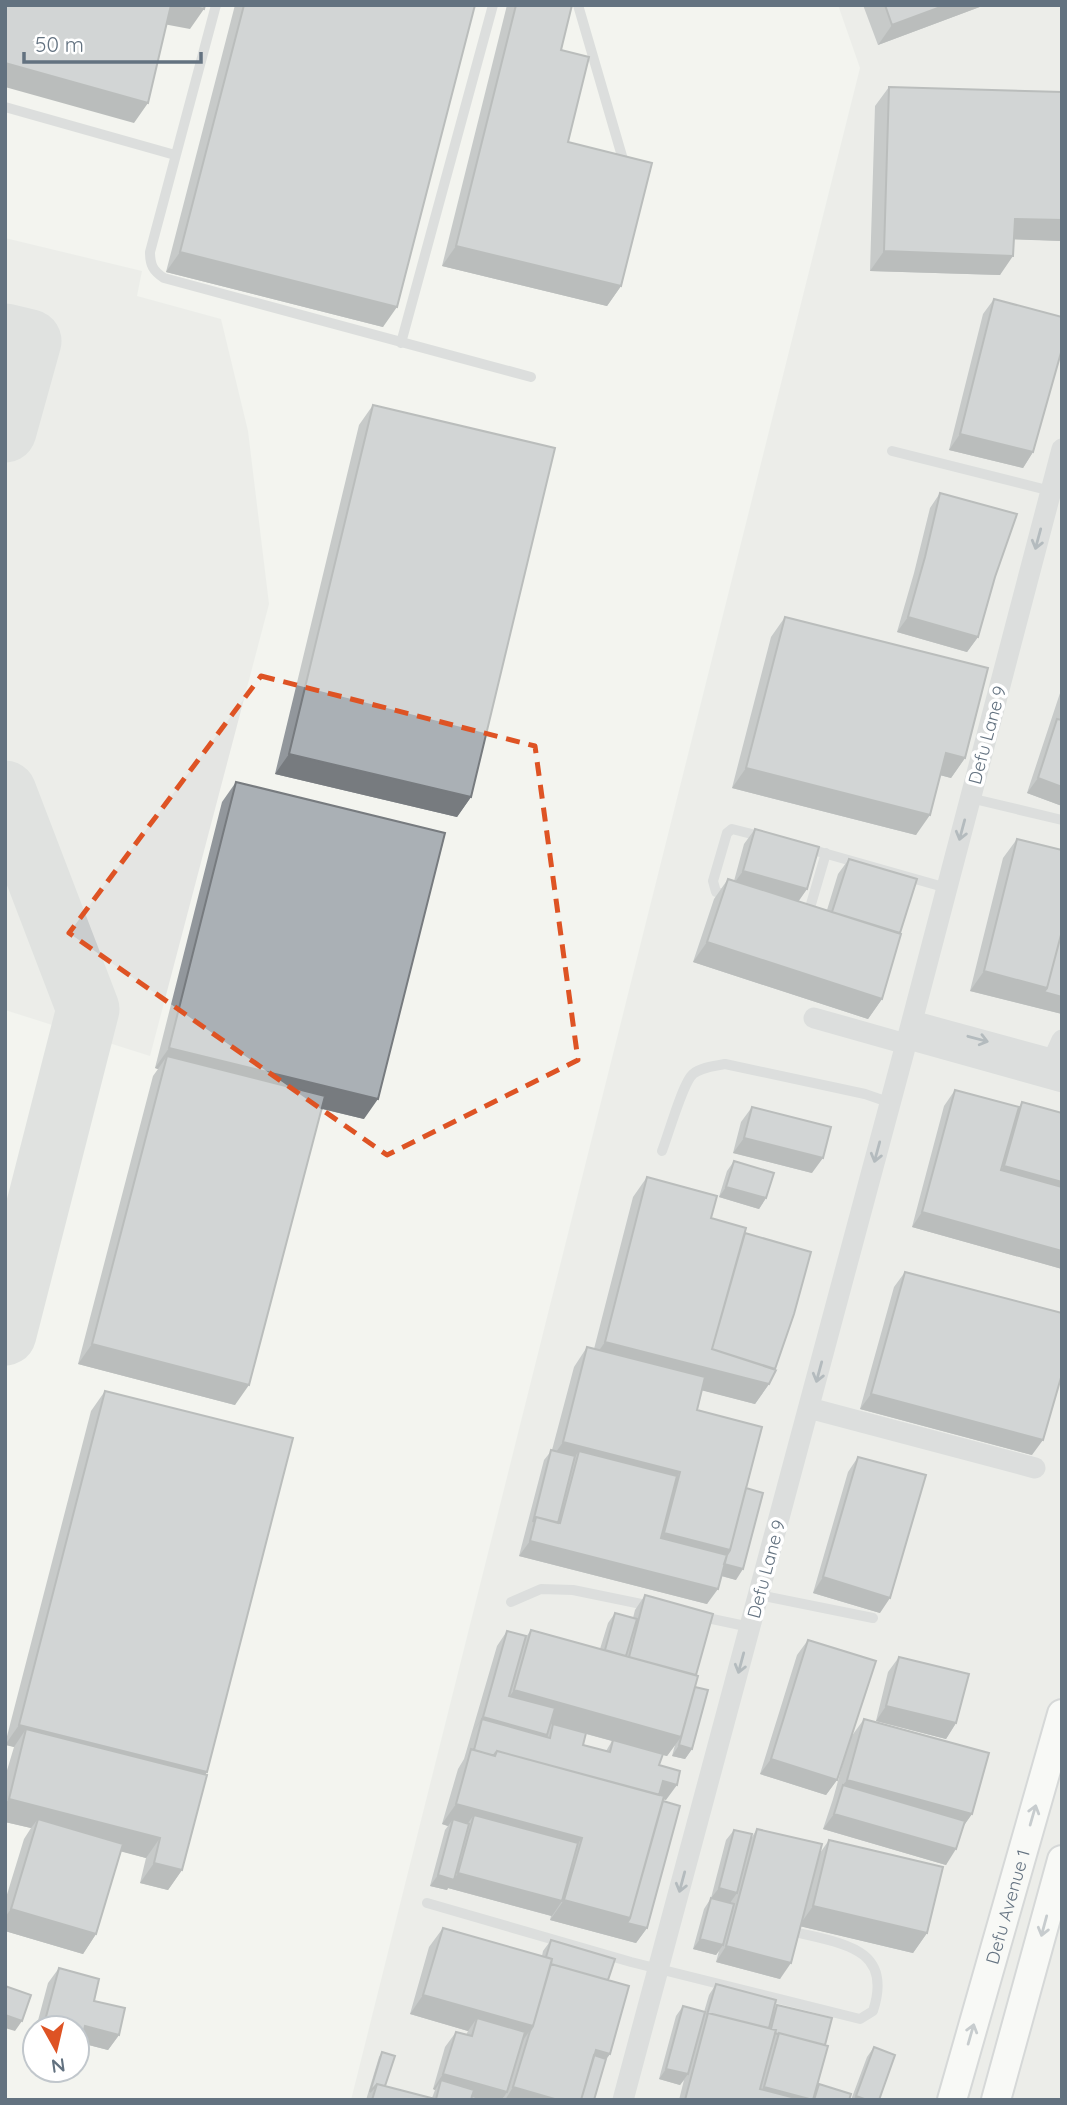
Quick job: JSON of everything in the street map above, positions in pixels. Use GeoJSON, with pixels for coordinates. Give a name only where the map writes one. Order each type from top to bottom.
{"type":"FeatureCollection","features":[{"type":"Feature","properties":{"kind":"main road","name":"Defu Avenue 1"},"geometry":{"type":"LineString","coordinates":[[952,2100],[1062,1714]]}},
{"type":"Feature","properties":{"kind":"main road"},"geometry":{"type":"LineString","coordinates":[[996,2100],[1062,1860]]}},
{"type":"Feature","properties":{"kind":"street","name":"Defu Lane 9"},"geometry":{"type":"LineString","coordinates":[[624,2100],[891,1103],[1062,449]]}},
{"type":"Feature","properties":{"kind":"street"},"geometry":{"type":"LineString","coordinates":[[814,1018],[909,1035],[1059,1054]]}},
{"type":"Feature","properties":{"kind":"street"},"geometry":{"type":"LineString","coordinates":[[909,1035],[1062,1082]]}},
{"type":"Feature","properties":{"kind":"street"},"geometry":{"type":"LineString","coordinates":[[809,1408],[1035,1468]]}},
{"type":"Feature","properties":{"kind":"lane"},"geometry":{"type":"LineString","coordinates":[[216,5],[150,252],[152,268],[156,273],[164,278],[531,377]]}},
{"type":"Feature","properties":{"kind":"lane"},"geometry":{"type":"LineString","coordinates":[[401,342],[492,5]]}},
{"type":"Feature","properties":{"kind":"lane"},"geometry":{"type":"LineString","coordinates":[[578,5],[625,163]]}},
{"type":"Feature","properties":{"kind":"lane"},"geometry":{"type":"LineString","coordinates":[[5,107],[175,155]]}},
{"type":"Feature","properties":{"kind":"lane"},"geometry":{"type":"LineString","coordinates":[[892,451],[1051,491]]}},
{"type":"Feature","properties":{"kind":"lane"},"geometry":{"type":"LineString","coordinates":[[970,799],[1062,820]]}},
{"type":"Feature","properties":{"kind":"lane"},"geometry":{"type":"LineString","coordinates":[[740,899],[716,892],[713,887],[727,833],[732,829],[772,839]]}},
{"type":"Feature","properties":{"kind":"lane"},"geometry":{"type":"LineString","coordinates":[[799,846],[947,888]]}},
{"type":"Feature","properties":{"kind":"lane"},"geometry":{"type":"LineString","coordinates":[[788,913],[800,916],[809,911],[826,853]]}},
{"type":"Feature","properties":{"kind":"lane"},"geometry":{"type":"LineString","coordinates":[[662,1151],[685,1088],[693,1074],[711,1066],[725,1064],[865,1094],[891,1103]]}},
{"type":"Feature","properties":{"kind":"lane"},"geometry":{"type":"LineString","coordinates":[[511,1602],[541,1589],[573,1590],[664,1609]]}},
{"type":"Feature","properties":{"kind":"lane"},"geometry":{"type":"LineString","coordinates":[[759,1595],[873,1618]]}},
{"type":"Feature","properties":{"kind":"lane"},"geometry":{"type":"LineString","coordinates":[[690,1615],[750,1627]]}},
{"type":"Feature","properties":{"kind":"lane"},"geometry":{"type":"LineString","coordinates":[[427,1903],[631,1962],[860,2019],[873,2011],[878,1994],[877,1977],[867,1956],[836,1942],[799,1933]]}},
{"type":"Feature","properties":{"kind":"highlighted area"},"geometry":{"type":"Polygon","coordinates":[[[261,676],[535,746],[578,1060],[387,1155],[69,933],[261,676]]]}},
{"type":"Feature","properties":{"kind":"shaded area"},"geometry":{"type":"Polygon","coordinates":[[[838,5],[1062,5],[1062,2100],[351,2100],[860,68],[838,5]]]}},
{"type":"Feature","properties":{"kind":"shaded area"},"geometry":{"type":"Polygon","coordinates":[[[5,238],[142,271],[137,296],[221,319],[248,431],[269,604],[150,1056],[5,1010],[5,238]]]}},
{"type":"Feature","properties":{"kind":"building"},"geometry":{"type":"Polygon","coordinates":[[[5,5],[171,5],[148,103],[5,63],[5,5]]]}},
{"type":"Feature","properties":{"kind":"building"},"geometry":{"type":"Polygon","coordinates":[[[186,5],[205,5],[204,9],[186,5]]]}},
{"type":"Feature","properties":{"kind":"building"},"geometry":{"type":"Polygon","coordinates":[[[244,5],[475,5],[397,307],[180,252],[244,5]]]}},
{"type":"Feature","properties":{"kind":"building"},"geometry":{"type":"Polygon","coordinates":[[[516,5],[572,5],[561,50],[589,57],[568,142],[652,163],[621,286],[456,246],[516,5]]]}},
{"type":"Feature","properties":{"kind":"building"},"geometry":{"type":"Polygon","coordinates":[[[885,5],[946,5],[892,25],[885,5]]]}},
{"type":"Feature","properties":{"kind":"building"},"geometry":{"type":"Polygon","coordinates":[[[889,87],[1062,92],[1062,220],[1015,219],[1013,256],[884,251],[889,87]]]}},
{"type":"Feature","properties":{"kind":"building"},"geometry":{"type":"Polygon","coordinates":[[[994,299],[1062,317],[1062,349],[1033,452],[960,434],[994,299]]]}},
{"type":"Feature","properties":{"kind":"building"},"geometry":{"type":"Polygon","coordinates":[[[373,405],[555,448],[471,797],[289,754],[373,405]]]}},
{"type":"Feature","properties":{"kind":"building"},"geometry":{"type":"Polygon","coordinates":[[[940,493],[1017,514],[978,637],[908,617],[940,493]]]}},
{"type":"Feature","properties":{"kind":"building"},"geometry":{"type":"Polygon","coordinates":[[[785,617],[988,668],[965,758],[946,753],[930,815],[746,768],[785,617]]]}},
{"type":"Feature","properties":{"kind":"building"},"geometry":{"type":"Polygon","coordinates":[[[1057,719],[1062,720],[1062,787],[1038,778],[1057,719]]]}},
{"type":"Feature","properties":{"kind":"building"},"geometry":{"type":"Polygon","coordinates":[[[236,782],[445,833],[378,1099],[169,1048],[236,782]]]}},
{"type":"Feature","properties":{"kind":"building"},"geometry":{"type":"Polygon","coordinates":[[[755,829],[819,847],[807,889],[743,871],[755,829]]]}},
{"type":"Feature","properties":{"kind":"building"},"geometry":{"type":"Polygon","coordinates":[[[1017,839],[1062,850],[1062,931],[1047,988],[984,971],[1017,839]]]}},
{"type":"Feature","properties":{"kind":"building"},"geometry":{"type":"Polygon","coordinates":[[[849,859],[917,879],[900,933],[832,912],[849,859]]]}},
{"type":"Feature","properties":{"kind":"building"},"geometry":{"type":"Polygon","coordinates":[[[728,879],[901,934],[882,999],[707,942],[728,879]]]}},
{"type":"Feature","properties":{"kind":"building"},"geometry":{"type":"Polygon","coordinates":[[[1062,931],[1062,997],[1044,992],[1062,931]]]}},
{"type":"Feature","properties":{"kind":"building"},"geometry":{"type":"Polygon","coordinates":[[[167,1056],[325,1096],[249,1385],[92,1344],[167,1056]]]}},
{"type":"Feature","properties":{"kind":"building"},"geometry":{"type":"Polygon","coordinates":[[[955,1090],[1019,1107],[1001,1170],[1062,1187],[1062,1251],[922,1212],[955,1090]]]}},
{"type":"Feature","properties":{"kind":"building"},"geometry":{"type":"Polygon","coordinates":[[[1022,1102],[1062,1113],[1062,1182],[1004,1166],[1022,1102]]]}},
{"type":"Feature","properties":{"kind":"building"},"geometry":{"type":"Polygon","coordinates":[[[752,1107],[831,1127],[823,1158],[744,1138],[752,1107]]]}},
{"type":"Feature","properties":{"kind":"building"},"geometry":{"type":"Polygon","coordinates":[[[734,1161],[774,1173],[766,1198],[726,1187],[734,1161]]]}},
{"type":"Feature","properties":{"kind":"building"},"geometry":{"type":"Polygon","coordinates":[[[647,1177],[717,1196],[711,1218],[746,1228],[712,1349],[776,1370],[769,1384],[605,1342],[647,1177]]]}},
{"type":"Feature","properties":{"kind":"building"},"geometry":{"type":"Polygon","coordinates":[[[745,1233],[811,1252],[775,1369],[712,1349],[745,1233]]]}},
{"type":"Feature","properties":{"kind":"building"},"geometry":{"type":"Polygon","coordinates":[[[905,1272],[1062,1313],[1062,1374],[1043,1440],[871,1394],[905,1272]]]}},
{"type":"Feature","properties":{"kind":"building"},"geometry":{"type":"Polygon","coordinates":[[[587,1347],[705,1377],[697,1410],[762,1427],[730,1550],[664,1533],[680,1472],[563,1442],[587,1347]]]}},
{"type":"Feature","properties":{"kind":"building"},"geometry":{"type":"Polygon","coordinates":[[[105,1391],[293,1438],[207,1772],[19,1725],[105,1391]]]}},
{"type":"Feature","properties":{"kind":"building"},"geometry":{"type":"Polygon","coordinates":[[[551,1450],[575,1456],[558,1523],[536,1517],[533,1522],[551,1450]]]}},
{"type":"Feature","properties":{"kind":"building"},"geometry":{"type":"Polygon","coordinates":[[[579,1451],[677,1476],[661,1538],[727,1555],[718,1589],[530,1541],[536,1517],[560,1523],[579,1451]]]}},
{"type":"Feature","properties":{"kind":"building"},"geometry":{"type":"Polygon","coordinates":[[[858,1457],[926,1475],[890,1598],[823,1577],[858,1457]]]}},
{"type":"Feature","properties":{"kind":"building"},"geometry":{"type":"Polygon","coordinates":[[[746,1488],[763,1493],[743,1569],[724,1564],[746,1488]]]}},
{"type":"Feature","properties":{"kind":"building"},"geometry":{"type":"Polygon","coordinates":[[[645,1595],[713,1614],[696,1675],[629,1657],[645,1595]]]}},
{"type":"Feature","properties":{"kind":"building"},"geometry":{"type":"Polygon","coordinates":[[[615,1613],[637,1619],[626,1656],[605,1650],[615,1613]]]}},
{"type":"Feature","properties":{"kind":"building"},"geometry":{"type":"Polygon","coordinates":[[[531,1630],[698,1676],[681,1737],[514,1690],[531,1630]]]}},
{"type":"Feature","properties":{"kind":"building"},"geometry":{"type":"Polygon","coordinates":[[[507,1631],[526,1636],[509,1696],[555,1708],[547,1735],[483,1717],[507,1631]]]}},
{"type":"Feature","properties":{"kind":"building"},"geometry":{"type":"Polygon","coordinates":[[[808,1640],[876,1661],[837,1780],[771,1759],[808,1640]]]}},
{"type":"Feature","properties":{"kind":"building"},"geometry":{"type":"Polygon","coordinates":[[[899,1657],[969,1674],[956,1723],[886,1706],[899,1657]]]}},
{"type":"Feature","properties":{"kind":"building"},"geometry":{"type":"Polygon","coordinates":[[[695,1687],[708,1690],[692,1749],[679,1745],[695,1687]]]}},
{"type":"Feature","properties":{"kind":"building"},"geometry":{"type":"Polygon","coordinates":[[[482,1719],[550,1738],[553,1724],[586,1733],[583,1745],[610,1752],[613,1740],[663,1754],[659,1765],[680,1771],[677,1785],[663,1781],[659,1795],[497,1751],[492,1755],[474,1750],[482,1719]]]}},
{"type":"Feature","properties":{"kind":"building"},"geometry":{"type":"Polygon","coordinates":[[[864,1719],[989,1753],[972,1814],[847,1780],[864,1719]]]}},
{"type":"Feature","properties":{"kind":"building"},"geometry":{"type":"Polygon","coordinates":[[[26,1729],[207,1775],[182,1870],[154,1863],[160,1838],[9,1799],[26,1729]]]}},
{"type":"Feature","properties":{"kind":"building"},"geometry":{"type":"Polygon","coordinates":[[[471,1749],[495,1756],[497,1751],[664,1796],[630,1918],[564,1900],[582,1838],[456,1804],[471,1749]]]}},
{"type":"Feature","properties":{"kind":"building"},"geometry":{"type":"Polygon","coordinates":[[[843,1785],[965,1821],[956,1849],[834,1814],[843,1785]]]}},
{"type":"Feature","properties":{"kind":"building"},"geometry":{"type":"Polygon","coordinates":[[[663,1801],[680,1806],[647,1928],[627,1923],[663,1801]]]}},
{"type":"Feature","properties":{"kind":"building"},"geometry":{"type":"Polygon","coordinates":[[[474,1815],[578,1843],[562,1901],[458,1873],[474,1815]]]}},
{"type":"Feature","properties":{"kind":"building"},"geometry":{"type":"Polygon","coordinates":[[[38,1819],[123,1844],[96,1934],[11,1909],[38,1819]]]}},
{"type":"Feature","properties":{"kind":"building"},"geometry":{"type":"Polygon","coordinates":[[[453,1819],[469,1824],[454,1880],[438,1875],[453,1819]]]}},
{"type":"Feature","properties":{"kind":"building"},"geometry":{"type":"Polygon","coordinates":[[[757,1829],[822,1844],[791,1963],[726,1946],[757,1829]]]}},
{"type":"Feature","properties":{"kind":"building"},"geometry":{"type":"Polygon","coordinates":[[[734,1830],[752,1834],[737,1893],[719,1888],[734,1830]]]}},
{"type":"Feature","properties":{"kind":"building"},"geometry":{"type":"Polygon","coordinates":[[[829,1840],[943,1867],[927,1933],[813,1906],[829,1840]]]}},
{"type":"Feature","properties":{"kind":"building"},"geometry":{"type":"Polygon","coordinates":[[[711,1898],[734,1904],[723,1945],[700,1939],[711,1898]]]}},
{"type":"Feature","properties":{"kind":"building"},"geometry":{"type":"Polygon","coordinates":[[[443,1928],[552,1959],[533,2026],[423,1995],[443,1928]]]}},
{"type":"Feature","properties":{"kind":"building"},"geometry":{"type":"Polygon","coordinates":[[[551,1940],[615,1959],[608,1980],[551,1964],[552,1959],[546,1957],[551,1940]]]}},
{"type":"Feature","properties":{"kind":"building"},"geometry":{"type":"Polygon","coordinates":[[[551,1964],[629,1986],[610,2054],[596,2050],[581,2100],[558,2100],[513,2087],[551,1964]]]}},
{"type":"Feature","properties":{"kind":"building"},"geometry":{"type":"Polygon","coordinates":[[[59,1968],[99,1979],[94,2001],[125,2008],[119,2035],[91,2028],[91,2014],[47,2014],[59,1968]]]}},
{"type":"Feature","properties":{"kind":"building"},"geometry":{"type":"Polygon","coordinates":[[[716,1984],[776,2000],[769,2028],[708,2013],[707,2015],[716,1984]]]}},
{"type":"Feature","properties":{"kind":"building"},"geometry":{"type":"Polygon","coordinates":[[[5,1986],[31,1995],[24,2014],[21,2014],[21,2021],[5,2015],[5,1986]]]}},
{"type":"Feature","properties":{"kind":"building"},"geometry":{"type":"Polygon","coordinates":[[[777,2005],[832,2018],[825,2045],[775,2033],[776,2030],[771,2029],[777,2005]]]}},
{"type":"Feature","properties":{"kind":"building"},"geometry":{"type":"Polygon","coordinates":[[[683,2006],[705,2012],[688,2074],[666,2069],[683,2006]]]}},
{"type":"Feature","properties":{"kind":"building"},"geometry":{"type":"Polygon","coordinates":[[[708,2013],[776,2030],[760,2089],[803,2100],[685,2100],[708,2013]]]}},
{"type":"Feature","properties":{"kind":"building"},"geometry":{"type":"Polygon","coordinates":[[[477,2018],[525,2032],[507,2092],[443,2074],[456,2032],[472,2036],[477,2018]]]}},
{"type":"Feature","properties":{"kind":"building"},"geometry":{"type":"Polygon","coordinates":[[[779,2033],[828,2046],[813,2100],[764,2087],[779,2033]]]}},
{"type":"Feature","properties":{"kind":"building"},"geometry":{"type":"Polygon","coordinates":[[[874,2047],[895,2055],[879,2100],[867,2100],[856,2096],[874,2047]]]}},
{"type":"Feature","properties":{"kind":"building"},"geometry":{"type":"Polygon","coordinates":[[[382,2052],[395,2056],[385,2086],[377,2084],[370,2092],[382,2052]]]}},
{"type":"Feature","properties":{"kind":"building"},"geometry":{"type":"Polygon","coordinates":[[[594,2055],[606,2059],[594,2100],[581,2100],[594,2055]]]}},
{"type":"Feature","properties":{"kind":"building"},"geometry":{"type":"Polygon","coordinates":[[[441,2080],[474,2090],[471,2100],[436,2099],[441,2080]]]}},
{"type":"Feature","properties":{"kind":"building"},"geometry":{"type":"Polygon","coordinates":[[[377,2084],[439,2100],[372,2100],[377,2084]]]}},
{"type":"Feature","properties":{"kind":"building"},"geometry":{"type":"Polygon","coordinates":[[[819,2084],[851,2094],[849,2100],[814,2100],[819,2084]]]}},
{"type":"Feature","properties":{"kind":"taxiway"},"geometry":{"type":"LineString","coordinates":[[5,335],[30,341],[5,431]]}},
{"type":"Feature","properties":{"kind":"taxiway"},"geometry":{"type":"LineString","coordinates":[[5,792],[88,1009],[5,1334]]}}]}
